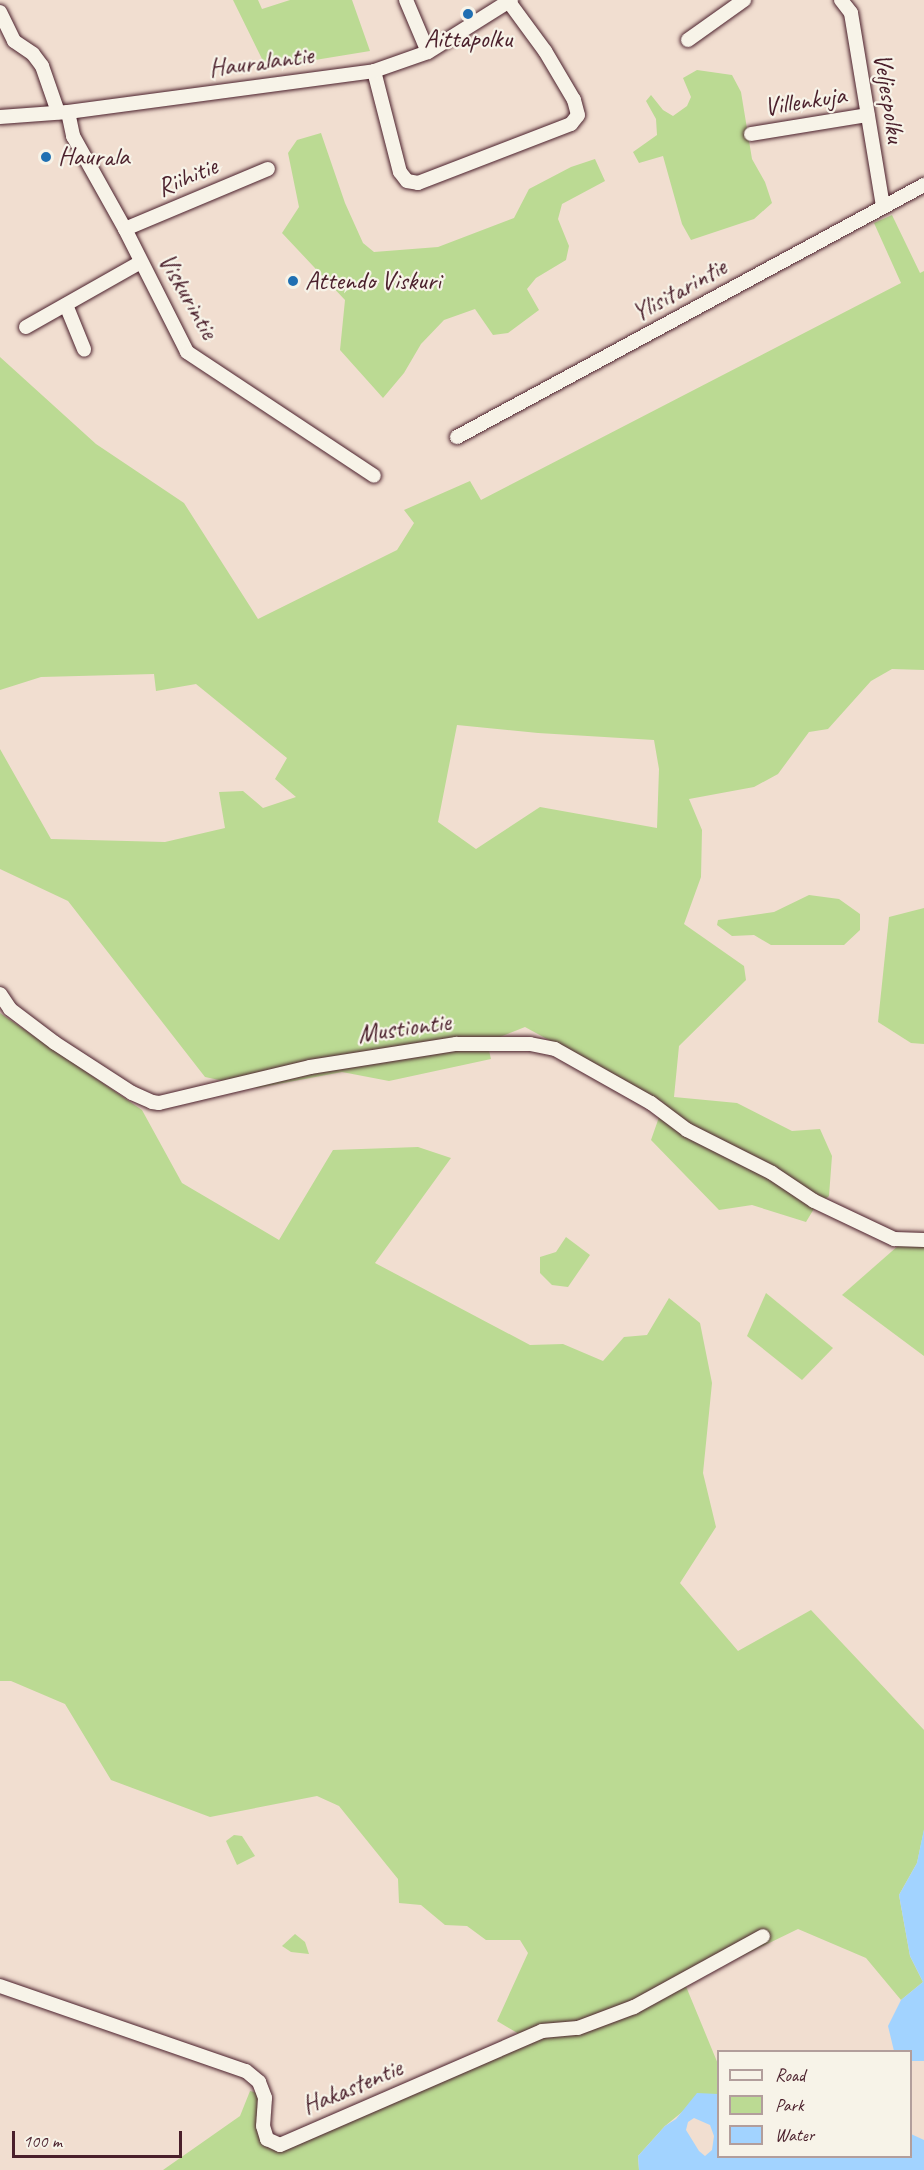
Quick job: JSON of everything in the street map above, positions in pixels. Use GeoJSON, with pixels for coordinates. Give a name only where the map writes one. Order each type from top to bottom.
{"type":"FeatureCollection","features":[{"type":"Feature","properties":{"kind":"street"},"geometry":{"type":"LineString","coordinates":[[406,0],[428,52]]}},
{"type":"Feature","properties":{"kind":"street"},"geometry":{"type":"LineString","coordinates":[[688,40],[744,0]]}},
{"type":"Feature","properties":{"kind":"street","name":"Veljespolku"},"geometry":{"type":"LineString","coordinates":[[841,0],[851,13],[883,206]]}},
{"type":"Feature","properties":{"kind":"street"},"geometry":{"type":"LineString","coordinates":[[374,71],[400,172],[407,181],[418,183],[571,124],[578,116],[574,100],[545,51],[510,1]]}},
{"type":"Feature","properties":{"kind":"street","name":"Hauralantie"},"geometry":{"type":"LineString","coordinates":[[0,117],[63,112],[374,71],[428,52],[510,1]]}},
{"type":"Feature","properties":{"kind":"street","name":"Viskurintie"},"geometry":{"type":"LineString","coordinates":[[0,12],[14,41],[33,54],[42,66],[73,133],[187,352],[374,476]]}},
{"type":"Feature","properties":{"kind":"street","name":"Villenkuja"},"geometry":{"type":"LineString","coordinates":[[751,134],[867,115]]}},
{"type":"Feature","properties":{"kind":"street","name":"Riihitie"},"geometry":{"type":"LineString","coordinates":[[125,229],[268,170]]}},
{"type":"Feature","properties":{"kind":"street","name":"Ylisitarintie"},"geometry":{"type":"LineString","coordinates":[[457,437],[924,185]]}},
{"type":"Feature","properties":{"kind":"street"},"geometry":{"type":"LineString","coordinates":[[26,327],[141,262]]}},
{"type":"Feature","properties":{"kind":"street"},"geometry":{"type":"LineString","coordinates":[[66,304],[84,349]]}},
{"type":"Feature","properties":{"kind":"street","name":"Mustiontie"},"geometry":{"type":"LineString","coordinates":[[0,994],[10,1010],[55,1043],[132,1093],[152,1102],[310,1067],[456,1044],[530,1044],[555,1049],[651,1103],[687,1130],[772,1173],[814,1202],[894,1239],[924,1240]]}},
{"type":"Feature","properties":{"kind":"street","name":"Hakastentie"},"geometry":{"type":"LineString","coordinates":[[0,1986],[246,2071],[259,2082],[265,2098],[263,2126],[267,2139],[280,2145],[542,2031],[578,2028],[634,2007],[763,1936]]}},
{"type":"Feature","properties":{"kind":"green space"},"geometry":{"type":"Polygon","coordinates":[[[233,0],[258,0],[262,9],[290,0],[352,0],[370,51],[315,60],[264,63],[233,0]]]}},
{"type":"Feature","properties":{"kind":"green space"},"geometry":{"type":"Polygon","coordinates":[[[697,70],[732,75],[741,92],[752,159],[765,182],[772,203],[754,219],[691,240],[682,224],[663,156],[639,163],[633,152],[657,135],[656,119],[646,101],[651,95],[663,110],[673,116],[687,106],[691,97],[683,78],[697,70]]]}},
{"type":"Feature","properties":{"kind":"green space"},"geometry":{"type":"Polygon","coordinates":[[[321,133],[345,203],[363,243],[374,252],[438,247],[514,218],[529,189],[571,167],[595,159],[605,181],[562,204],[558,219],[569,246],[566,260],[536,278],[527,289],[539,310],[508,333],[493,335],[475,309],[444,320],[421,344],[404,373],[383,398],[340,350],[345,300],[282,233],[299,207],[288,153],[297,140],[321,133]]]}},
{"type":"Feature","properties":{"kind":"green space"},"geometry":{"type":"Polygon","coordinates":[[[892,215],[920,273],[924,271],[924,670],[892,669],[871,681],[828,729],[809,732],[778,774],[754,787],[689,799],[702,830],[701,877],[684,924],[744,966],[746,980],[679,1046],[674,1097],[737,1103],[792,1131],[820,1129],[832,1156],[829,1196],[815,1207],[806,1222],[752,1205],[719,1210],[651,1140],[664,1103],[525,1027],[487,1042],[491,1059],[389,1081],[342,1072],[257,1088],[205,1077],[68,901],[0,869],[0,749],[51,839],[165,842],[225,828],[219,792],[243,791],[263,808],[296,797],[275,779],[287,758],[196,684],[156,691],[154,674],[41,677],[0,690],[0,357],[96,444],[184,503],[258,619],[397,550],[414,523],[404,510],[470,481],[481,500],[901,283],[874,223],[892,215]],[[457,725],[438,822],[476,849],[540,807],[657,828],[659,769],[654,740],[538,733],[457,725]]]}},
{"type":"Feature","properties":{"kind":"green space"},"geometry":{"type":"Polygon","coordinates":[[[809,895],[839,899],[860,914],[860,930],[844,945],[771,945],[754,935],[732,936],[717,925],[718,920],[774,912],[809,895]]]}},
{"type":"Feature","properties":{"kind":"green space"},"geometry":{"type":"Polygon","coordinates":[[[924,908],[924,1044],[911,1043],[878,1022],[889,917],[924,908]]]}},
{"type":"Feature","properties":{"kind":"green space"},"geometry":{"type":"Polygon","coordinates":[[[0,1013],[142,1110],[182,1183],[279,1240],[333,1150],[418,1147],[451,1158],[375,1263],[530,1345],[563,1344],[603,1361],[624,1337],[647,1335],[669,1298],[700,1323],[712,1383],[703,1473],[716,1527],[680,1583],[738,1651],[811,1610],[924,1730],[924,1830],[917,1863],[899,1895],[910,1956],[923,1982],[901,2000],[866,1958],[798,1929],[685,1984],[717,2062],[717,2094],[687,2108],[665,2126],[638,2156],[639,2170],[163,2170],[240,2116],[250,2091],[258,2093],[258,2128],[264,2144],[277,2151],[531,2041],[497,2021],[528,1953],[520,1940],[486,1940],[467,1926],[445,1925],[421,1905],[399,1903],[398,1879],[339,1806],[317,1796],[210,1817],[111,1780],[65,1704],[11,1681],[0,1681],[0,1013]]]}},
{"type":"Feature","properties":{"kind":"green space"},"geometry":{"type":"Polygon","coordinates":[[[566,1237],[590,1255],[568,1287],[552,1285],[540,1273],[540,1257],[556,1252],[566,1237]]]}},
{"type":"Feature","properties":{"kind":"green space"},"geometry":{"type":"Polygon","coordinates":[[[899,1245],[924,1247],[924,1356],[842,1295],[899,1245]]]}},
{"type":"Feature","properties":{"kind":"green space"},"geometry":{"type":"Polygon","coordinates":[[[766,1293],[833,1348],[802,1380],[747,1336],[766,1293]]]}},
{"type":"Feature","properties":{"kind":"green space"},"geometry":{"type":"Polygon","coordinates":[[[234,1835],[242,1836],[255,1856],[237,1865],[226,1841],[234,1835]]]}},
{"type":"Feature","properties":{"kind":"green space"},"geometry":{"type":"Polygon","coordinates":[[[295,1934],[305,1942],[309,1954],[291,1952],[282,1946],[295,1934]]]}},
{"type":"Feature","properties":{"kind":"water"},"geometry":{"type":"Polygon","coordinates":[[[924,1829],[924,2061],[912,2061],[912,2050],[894,2050],[888,2026],[901,2000],[923,1982],[910,1956],[899,1895],[917,1863],[924,1829]]]}},
{"type":"Feature","properties":{"kind":"water"},"geometry":{"type":"Polygon","coordinates":[[[697,2093],[717,2094],[717,2158],[912,2158],[912,2134],[924,2140],[924,2170],[639,2170],[638,2156],[665,2126],[676,2119],[697,2093]],[[694,2118],[688,2122],[686,2130],[699,2151],[705,2156],[712,2150],[714,2136],[710,2125],[694,2118]]]}},
{"type":"Feature","properties":{"kind":"place","name":"Aittapolku"},"geometry":{"type":"Point","coordinates":[468,14]}},
{"type":"Feature","properties":{"kind":"place","name":"Haurala"},"geometry":{"type":"Point","coordinates":[46,157]}},
{"type":"Feature","properties":{"kind":"place","name":"Attendo Viskuri"},"geometry":{"type":"Point","coordinates":[293,281]}}]}
